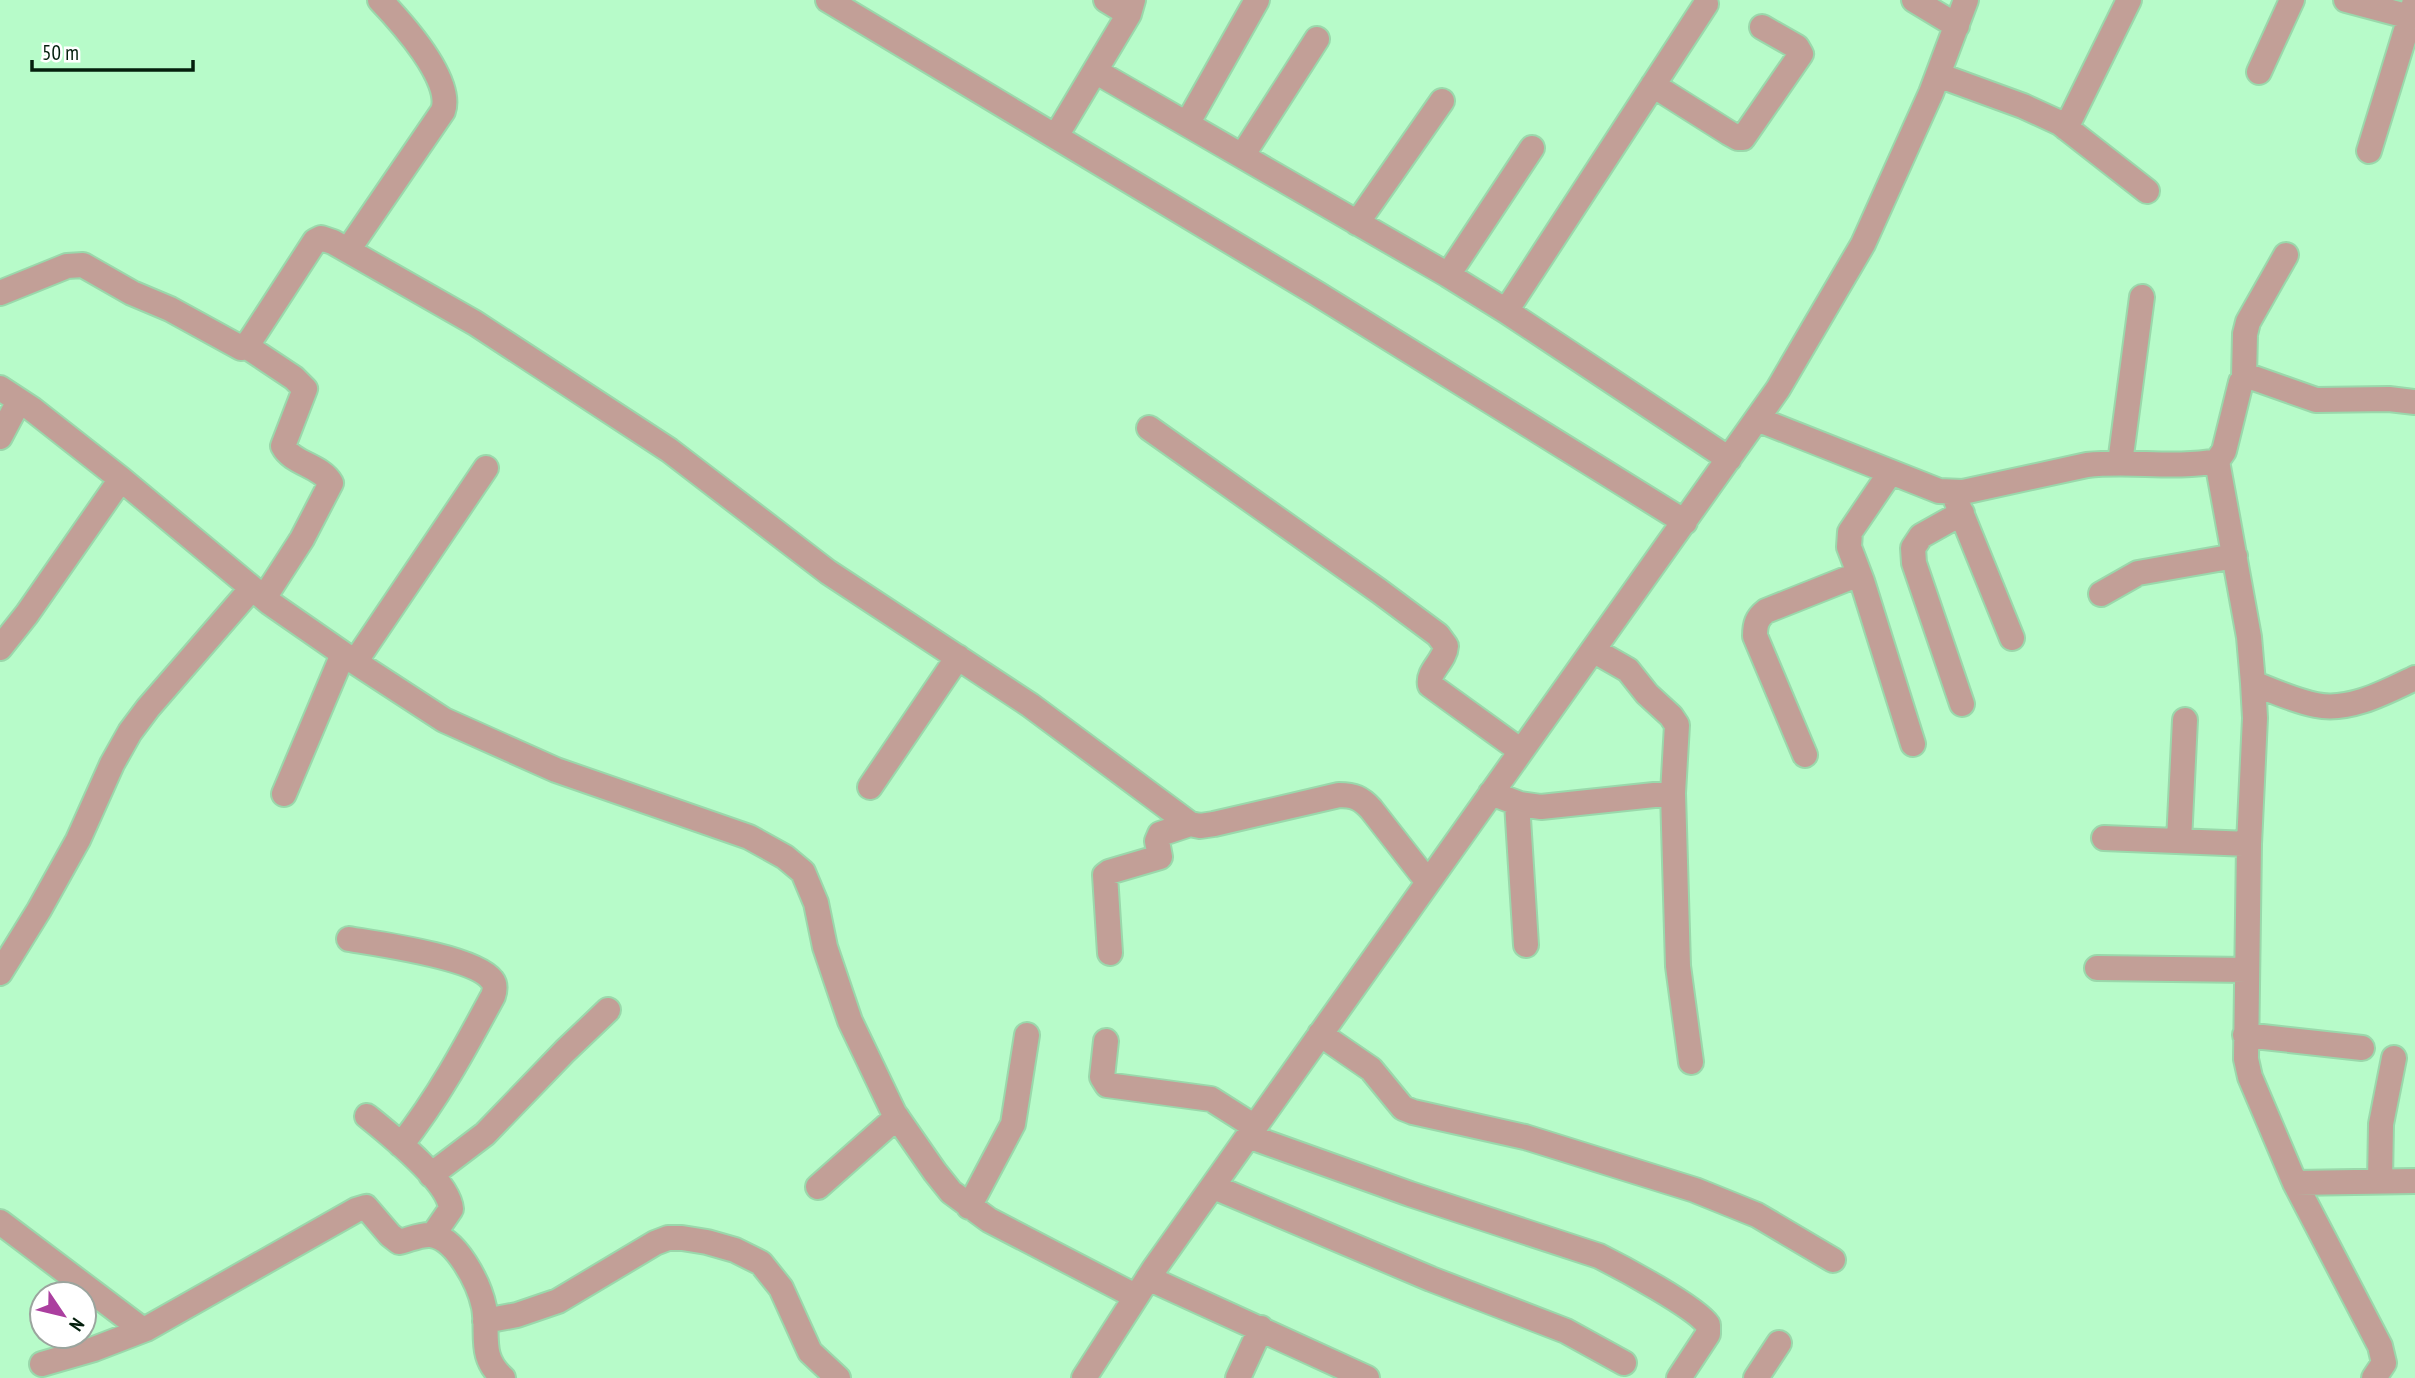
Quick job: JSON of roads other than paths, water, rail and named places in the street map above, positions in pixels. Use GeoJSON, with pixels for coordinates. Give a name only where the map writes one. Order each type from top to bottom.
{"type":"FeatureCollection","features":[{"type":"Feature","properties":{"kind":"street"},"geometry":{"type":"LineString","coordinates":[[348,250],[443,111],[445,104],[442,85],[429,64],[415,42],[380,0]]}},
{"type":"Feature","properties":{"kind":"street"},"geometry":{"type":"LineString","coordinates":[[828,0],[1316,293],[1670,512]]}},
{"type":"Feature","properties":{"kind":"street"},"geometry":{"type":"LineString","coordinates":[[1056,136],[1131,7],[1106,0]]}},
{"type":"Feature","properties":{"kind":"street"},"geometry":{"type":"LineString","coordinates":[[1187,124],[1256,0]]}},
{"type":"Feature","properties":{"kind":"street"},"geometry":{"type":"LineString","coordinates":[[1914,0],[1947,21]]}},
{"type":"Feature","properties":{"kind":"street"},"geometry":{"type":"LineString","coordinates":[[1084,1378],[1131,1288],[1214,1187],[1244,1123],[1321,1034],[1420,872],[1491,793],[1510,743],[1593,650],[1670,512],[1714,449],[1757,419],[1778,388],[1863,244],[1938,75],[1947,21],[1966,0]]}},
{"type":"Feature","properties":{"kind":"street"},"geometry":{"type":"LineString","coordinates":[[2066,128],[2129,0]]}},
{"type":"Feature","properties":{"kind":"street"},"geometry":{"type":"LineString","coordinates":[[2259,72],[2292,0]]}},
{"type":"Feature","properties":{"kind":"street"},"geometry":{"type":"LineString","coordinates":[[2346,0],[2413,8],[2369,151]]}},
{"type":"Feature","properties":{"kind":"street"},"geometry":{"type":"LineString","coordinates":[[1506,311],[1706,4]]}},
{"type":"Feature","properties":{"kind":"street"},"geometry":{"type":"LineString","coordinates":[[1653,85],[1729,133],[1743,138],[1801,54],[1797,47],[1762,27]]}},
{"type":"Feature","properties":{"kind":"street"},"geometry":{"type":"LineString","coordinates":[[1242,156],[1317,39]]}},
{"type":"Feature","properties":{"kind":"street"},"geometry":{"type":"LineString","coordinates":[[1095,71],[1448,275],[1714,449]]}},
{"type":"Feature","properties":{"kind":"street"},"geometry":{"type":"LineString","coordinates":[[1938,75],[2023,106],[2066,128],[2147,191]]}},
{"type":"Feature","properties":{"kind":"street"},"geometry":{"type":"LineString","coordinates":[[1357,223],[1442,101]]}},
{"type":"Feature","properties":{"kind":"street"},"geometry":{"type":"LineString","coordinates":[[1448,275],[1532,148]]}},
{"type":"Feature","properties":{"kind":"street"},"geometry":{"type":"LineString","coordinates":[[246,346],[315,241],[321,238],[348,250],[475,323],[668,450],[828,572],[1030,705],[1190,824],[1214,824],[1339,795],[1353,795],[1363,800],[1371,809],[1420,872]]}},
{"type":"Feature","properties":{"kind":"street"},"geometry":{"type":"LineString","coordinates":[[2286,255],[2248,322],[2245,334],[2244,377],[2224,451],[2217,461],[2249,637],[2255,718],[2249,844],[2246,1059],[2250,1077],[2295,1183],[2380,1346],[2384,1363],[2374,1378]]}},
{"type":"Feature","properties":{"kind":"street"},"geometry":{"type":"LineString","coordinates":[[0,293],[67,266],[83,265],[132,293],[180,314],[235,346],[246,346],[294,378],[305,389],[283,446],[288,453],[326,475],[331,483],[302,540],[258,593],[148,708],[130,732],[112,764],[78,840],[0,973]]}},
{"type":"Feature","properties":{"kind":"street"},"geometry":{"type":"LineString","coordinates":[[2120,463],[2142,298]]}},
{"type":"Feature","properties":{"kind":"street"},"geometry":{"type":"LineString","coordinates":[[2244,377],[2256,378],[2316,400],[2415,401]]}},
{"type":"Feature","properties":{"kind":"street"},"geometry":{"type":"LineString","coordinates":[[0,437],[10,395],[121,478],[258,593],[349,658],[444,720],[556,770],[749,837],[785,857],[803,872],[816,903],[825,947],[850,1021],[897,1117],[951,1192],[989,1220],[1131,1288],[1261,1328],[1367,1378]]}},
{"type":"Feature","properties":{"kind":"street"},"geometry":{"type":"LineString","coordinates":[[1757,419],[1929,488],[1958,503],[2012,638]]}},
{"type":"Feature","properties":{"kind":"street"},"geometry":{"type":"LineString","coordinates":[[1150,428],[1438,635],[1446,646],[1445,653],[1430,677],[1430,685],[1510,743]]}},
{"type":"Feature","properties":{"kind":"street"},"geometry":{"type":"LineString","coordinates":[[1962,704],[1914,563],[1913,548],[1921,536],[1958,503],[2087,465],[2217,461]]}},
{"type":"Feature","properties":{"kind":"street"},"geometry":{"type":"LineString","coordinates":[[284,794],[349,658],[486,468]]}},
{"type":"Feature","properties":{"kind":"street"},"geometry":{"type":"LineString","coordinates":[[1890,473],[1850,532],[1849,547],[1913,744]]}},
{"type":"Feature","properties":{"kind":"street"},"geometry":{"type":"LineString","coordinates":[[0,648],[27,614],[121,478]]}},
{"type":"Feature","properties":{"kind":"street"},"geometry":{"type":"LineString","coordinates":[[2101,594],[2138,573],[2235,556]]}},
{"type":"Feature","properties":{"kind":"street"},"geometry":{"type":"LineString","coordinates":[[1805,755],[1755,636],[1755,626],[1766,611],[1859,574]]}},
{"type":"Feature","properties":{"kind":"street"},"geometry":{"type":"LineString","coordinates":[[1593,650],[1623,666],[1675,720],[1678,730],[1673,793],[1678,966],[1691,1062]]}},
{"type":"Feature","properties":{"kind":"street"},"geometry":{"type":"LineString","coordinates":[[870,787],[958,657]]}},
{"type":"Feature","properties":{"kind":"street"},"geometry":{"type":"LineString","coordinates":[[2253,683],[2328,707],[2367,699],[2415,678]]}},
{"type":"Feature","properties":{"kind":"street"},"geometry":{"type":"LineString","coordinates":[[2179,841],[2185,720]]}},
{"type":"Feature","properties":{"kind":"street"},"geometry":{"type":"LineString","coordinates":[[1491,793],[1517,803],[1541,807],[1673,793]]}},
{"type":"Feature","properties":{"kind":"street"},"geometry":{"type":"LineString","coordinates":[[1517,803],[1526,945]]}},
{"type":"Feature","properties":{"kind":"street"},"geometry":{"type":"LineString","coordinates":[[1110,953],[1105,876],[1109,872],[1160,857],[1157,841],[1160,834],[1190,824]]}},
{"type":"Feature","properties":{"kind":"street"},"geometry":{"type":"LineString","coordinates":[[2104,838],[2249,844]]}},
{"type":"Feature","properties":{"kind":"street"},"geometry":{"type":"LineString","coordinates":[[349,939],[424,953],[473,967],[494,983],[493,996],[451,1074],[401,1145]]}},
{"type":"Feature","properties":{"kind":"street"},"geometry":{"type":"LineString","coordinates":[[2097,968],[2247,970]]}},
{"type":"Feature","properties":{"kind":"street"},"geometry":{"type":"LineString","coordinates":[[431,1174],[485,1134],[608,1010]]}},
{"type":"Feature","properties":{"kind":"street"},"geometry":{"type":"LineString","coordinates":[[1321,1034],[1371,1069],[1403,1108],[1525,1137],[1695,1190],[1769,1222],[1833,1260]]}},
{"type":"Feature","properties":{"kind":"street"},"geometry":{"type":"LineString","coordinates":[[969,1207],[1013,1124],[1027,1035]]}},
{"type":"Feature","properties":{"kind":"street"},"geometry":{"type":"LineString","coordinates":[[2245,1035],[2362,1048]]}},
{"type":"Feature","properties":{"kind":"street"},"geometry":{"type":"LineString","coordinates":[[1106,1041],[1102,1077],[1107,1085],[1113,1088],[1212,1098],[1244,1123],[1410,1194],[1599,1256],[1617,1265],[1695,1311],[1708,1325],[1707,1334],[1679,1378]]}},
{"type":"Feature","properties":{"kind":"street"},"geometry":{"type":"LineString","coordinates":[[2380,1181],[2381,1125],[2394,1058]]}},
{"type":"Feature","properties":{"kind":"street"},"geometry":{"type":"LineString","coordinates":[[367,1116],[431,1174],[446,1194],[451,1209],[433,1236]]}},
{"type":"Feature","properties":{"kind":"street"},"geometry":{"type":"LineString","coordinates":[[818,1186],[897,1117]]}},
{"type":"Feature","properties":{"kind":"street"},"geometry":{"type":"LineString","coordinates":[[2295,1183],[2415,1181]]}},
{"type":"Feature","properties":{"kind":"street"},"geometry":{"type":"LineString","coordinates":[[1214,1187],[1432,1279],[1566,1331],[1624,1363]]}},
{"type":"Feature","properties":{"kind":"street"},"geometry":{"type":"LineString","coordinates":[[42,1364],[94,1349],[143,1330],[362,1207],[370,1211],[399,1242],[427,1234],[440,1237],[452,1245],[469,1270],[481,1295],[486,1354],[503,1378]]}},
{"type":"Feature","properties":{"kind":"street"},"geometry":{"type":"LineString","coordinates":[[0,1222],[143,1330]]}},
{"type":"Feature","properties":{"kind":"street"},"geometry":{"type":"LineString","coordinates":[[485,1321],[517,1315],[558,1301],[655,1243],[668,1238],[682,1238],[736,1250],[761,1263],[781,1288],[810,1352],[838,1378]]}},
{"type":"Feature","properties":{"kind":"street"},"geometry":{"type":"LineString","coordinates":[[1238,1378],[1261,1328]]}},
{"type":"Feature","properties":{"kind":"street"},"geometry":{"type":"LineString","coordinates":[[1756,1378],[1779,1343]]}}]}
